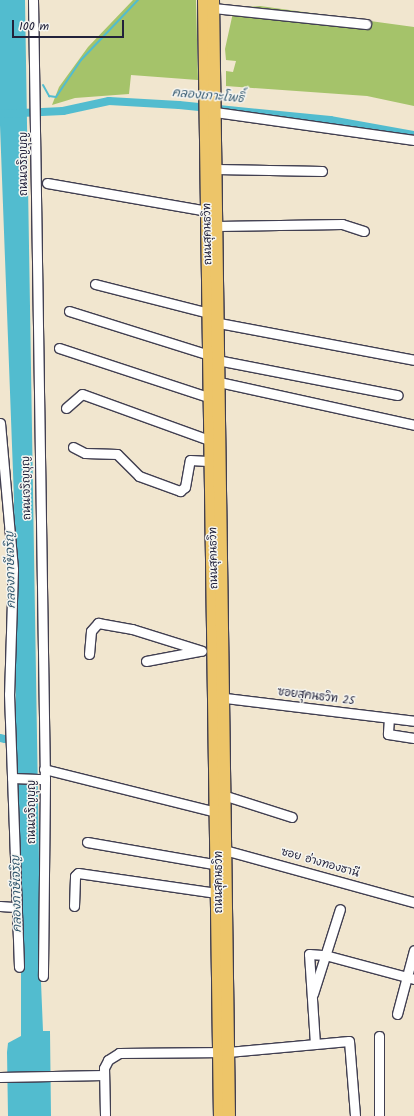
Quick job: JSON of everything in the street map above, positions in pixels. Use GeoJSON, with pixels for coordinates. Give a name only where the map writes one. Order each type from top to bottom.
{"type":"FeatureCollection","features":[{"type":"Feature","properties":{"kind":"main road","name":"ถนนสุคนธวิท"},"geometry":{"type":"LineString","coordinates":[[210,3],[215,112],[218,324],[213,358],[211,398],[215,651],[220,698],[226,796],[222,813]]}},
{"type":"Feature","properties":{"kind":"main road","name":"ถนนสุคนธวิท"},"geometry":{"type":"LineString","coordinates":[[210,3],[208,211],[209,313],[213,358],[220,382],[220,698],[223,849],[223,1052],[220,1116]]}},
{"type":"Feature","properties":{"kind":"main road","name":"ถนนสุคนธวิท"},"geometry":{"type":"LineString","coordinates":[[223,849],[219,865],[223,894]]}},
{"type":"Feature","properties":{"kind":"main road","name":"ถนนสุคนธวิท"},"geometry":{"type":"LineString","coordinates":[[223,1052],[229,1116]]}},
{"type":"Feature","properties":{"kind":"street","name":"ถนนเจริญบุญ"},"geometry":{"type":"LineString","coordinates":[[33,0],[44,769],[42,779],[43,976]]}},
{"type":"Feature","properties":{"kind":"street"},"geometry":{"type":"LineString","coordinates":[[210,3],[366,24]]}},
{"type":"Feature","properties":{"kind":"street"},"geometry":{"type":"LineString","coordinates":[[215,112],[414,140]]}},
{"type":"Feature","properties":{"kind":"street"},"geometry":{"type":"LineString","coordinates":[[216,169],[322,171]]}},
{"type":"Feature","properties":{"kind":"street"},"geometry":{"type":"LineString","coordinates":[[47,183],[208,211]]}},
{"type":"Feature","properties":{"kind":"street"},"geometry":{"type":"LineString","coordinates":[[217,226],[342,224],[364,231]]}},
{"type":"Feature","properties":{"kind":"street"},"geometry":{"type":"LineString","coordinates":[[95,284],[209,313]]}},
{"type":"Feature","properties":{"kind":"street"},"geometry":{"type":"LineString","coordinates":[[69,311],[213,358],[398,395]]}},
{"type":"Feature","properties":{"kind":"street"},"geometry":{"type":"LineString","coordinates":[[218,324],[414,360]]}},
{"type":"Feature","properties":{"kind":"street"},"geometry":{"type":"LineString","coordinates":[[59,348],[211,398]]}},
{"type":"Feature","properties":{"kind":"street"},"geometry":{"type":"LineString","coordinates":[[220,382],[414,425]]}},
{"type":"Feature","properties":{"kind":"street"},"geometry":{"type":"LineString","coordinates":[[66,408],[74,397],[82,394],[212,441]]}},
{"type":"Feature","properties":{"kind":"street"},"geometry":{"type":"LineString","coordinates":[[0,423],[13,569],[8,672],[19,967]]}},
{"type":"Feature","properties":{"kind":"street"},"geometry":{"type":"LineString","coordinates":[[73,448],[85,453],[117,454],[139,476],[180,491],[185,487],[190,460],[212,461]]}},
{"type":"Feature","properties":{"kind":"street"},"geometry":{"type":"LineString","coordinates":[[89,654],[91,631],[98,623],[132,629],[202,651]]}},
{"type":"Feature","properties":{"kind":"street"},"geometry":{"type":"LineString","coordinates":[[146,661],[202,651],[215,651]]}},
{"type":"Feature","properties":{"kind":"street","name":"ซอยสุคนธวิท 25"},"geometry":{"type":"LineString","coordinates":[[220,698],[414,721]]}},
{"type":"Feature","properties":{"kind":"street"},"geometry":{"type":"LineString","coordinates":[[389,718],[388,734],[414,738]]}},
{"type":"Feature","properties":{"kind":"street"},"geometry":{"type":"LineString","coordinates":[[44,769],[222,813]]}},
{"type":"Feature","properties":{"kind":"street"},"geometry":{"type":"LineString","coordinates":[[13,778],[42,779]]}},
{"type":"Feature","properties":{"kind":"street"},"geometry":{"type":"LineString","coordinates":[[226,796],[292,817]]}},
{"type":"Feature","properties":{"kind":"street"},"geometry":{"type":"LineString","coordinates":[[87,842],[219,865]]}},
{"type":"Feature","properties":{"kind":"street","name":"ซอย อ่างทองธานี"},"geometry":{"type":"LineString","coordinates":[[223,849],[414,902]]}},
{"type":"Feature","properties":{"kind":"street"},"geometry":{"type":"LineString","coordinates":[[74,906],[75,876],[78,873],[223,894]]}},
{"type":"Feature","properties":{"kind":"street"},"geometry":{"type":"LineString","coordinates":[[0,906],[16,907]]}},
{"type":"Feature","properties":{"kind":"street"},"geometry":{"type":"LineString","coordinates":[[312,1000],[340,909]]}},
{"type":"Feature","properties":{"kind":"street"},"geometry":{"type":"LineString","coordinates":[[397,1014],[410,978],[414,950]]}},
{"type":"Feature","properties":{"kind":"street"},"geometry":{"type":"LineString","coordinates":[[315,1044],[308,955],[326,955],[410,978]]}},
{"type":"Feature","properties":{"kind":"street"},"geometry":{"type":"LineString","coordinates":[[378,1036],[379,1116]]}},
{"type":"Feature","properties":{"kind":"street"},"geometry":{"type":"LineString","coordinates":[[105,1115],[104,1075],[106,1063],[119,1053],[223,1052],[349,1041],[355,1116]]}},
{"type":"Feature","properties":{"kind":"street"},"geometry":{"type":"LineString","coordinates":[[2,1077],[104,1075]]}},
{"type":"Feature","properties":{"kind":"green space"},"geometry":{"type":"Polygon","coordinates":[[[133,0],[196,0],[198,80],[131,75],[129,94],[75,98],[52,105],[59,87],[88,47],[133,0]]]}},
{"type":"Feature","properties":{"kind":"green space"},"geometry":{"type":"Polygon","coordinates":[[[260,6],[414,27],[414,106],[367,96],[226,86],[226,71],[233,72],[236,61],[226,60],[225,49],[234,8],[260,6]]]}},
{"type":"Feature","properties":{"kind":"water"},"geometry":{"type":"Polygon","coordinates":[[[0,0],[25,0],[41,982],[43,1031],[50,1031],[51,1116],[8,1116],[8,1043],[21,1036],[21,884],[17,871],[14,499],[0,125],[0,0]]]}},
{"type":"Feature","properties":{"kind":"waterway"},"geometry":{"type":"LineString","coordinates":[[43,85],[49,96],[56,97],[81,60],[138,0]]}},
{"type":"Feature","properties":{"kind":"waterway","name":"คลองเกาะโพธิ์"},"geometry":{"type":"LineString","coordinates":[[0,114],[63,111],[109,101],[179,105],[330,120],[414,135]]}},
{"type":"Feature","properties":{"kind":"waterway"},"geometry":{"type":"LineString","coordinates":[[0,738],[4,739]]}},
{"type":"Feature","properties":{"kind":"water label","name":"คลองภาษีเจริญ"},"geometry":{"type":"Point","coordinates":[11,570]}},
{"type":"Feature","properties":{"kind":"water label","name":"คลองภาษีเจริญ"},"geometry":{"type":"Point","coordinates":[17,894]}}]}
